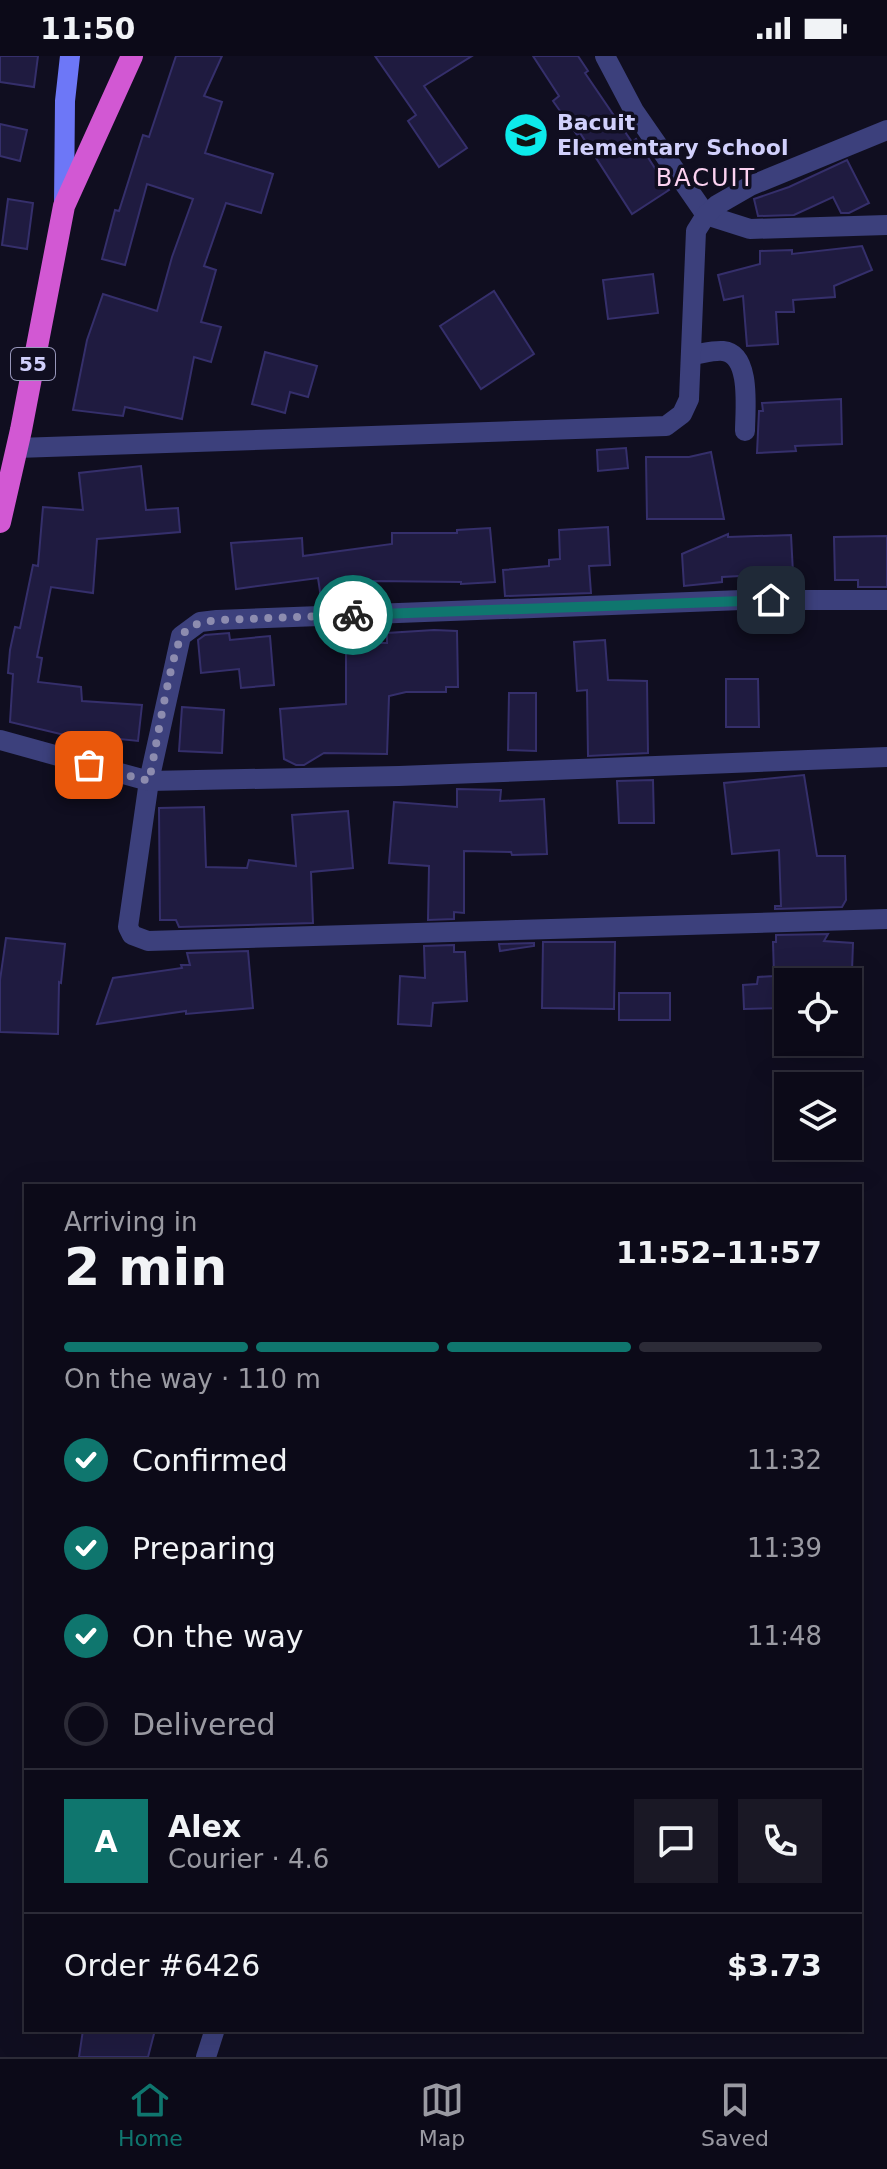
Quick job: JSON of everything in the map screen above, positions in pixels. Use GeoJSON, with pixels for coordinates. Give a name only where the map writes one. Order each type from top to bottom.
{"type":"FeatureCollection","features":[{"type":"Feature","properties":{"kind":"highway","name":"55"},"geometry":{"type":"LineString","coordinates":[[0,522],[64,206],[132,56]]}},
{"type":"Feature","properties":{"kind":"main road"},"geometry":{"type":"LineString","coordinates":[[64,206],[65,101],[70,56]]}},
{"type":"Feature","properties":{"kind":"street"},"geometry":{"type":"LineString","coordinates":[[605,56],[634,111],[706,215],[750,229],[887,225]]}},
{"type":"Feature","properties":{"kind":"street"},"geometry":{"type":"LineString","coordinates":[[17,448],[666,426],[682,414],[689,399],[696,231],[706,215],[750,186],[887,130]]}},
{"type":"Feature","properties":{"kind":"street"},"geometry":{"type":"LineString","coordinates":[[691,355],[725,351],[741,364],[745,384],[745,431]]}},
{"type":"Feature","properties":{"kind":"street"},"geometry":{"type":"LineString","coordinates":[[887,600],[742,600],[200,622],[181,636],[149,781],[128,927],[132,935],[148,941],[887,919]]}},
{"type":"Feature","properties":{"kind":"street"},"geometry":{"type":"LineString","coordinates":[[0,740],[149,781],[399,776],[887,757]]}},
{"type":"Feature","properties":{"kind":"street"},"geometry":{"type":"LineString","coordinates":[[206,2057],[214,2032]]}},
{"type":"Feature","properties":{"kind":"building"},"geometry":{"type":"Polygon","coordinates":[[[0,56],[38,56],[34,87],[0,82],[0,56]]]}},
{"type":"Feature","properties":{"kind":"building"},"geometry":{"type":"Polygon","coordinates":[[[176,56],[222,56],[204,96],[222,102],[205,153],[273,174],[261,213],[226,203],[204,266],[216,270],[201,322],[221,327],[211,362],[194,357],[182,419],[125,407],[123,416],[73,410],[87,340],[103,294],[157,311],[193,199],[147,184],[125,265],[102,259],[115,210],[119,211],[143,135],[149,137],[176,56]]]}},
{"type":"Feature","properties":{"kind":"building"},"geometry":{"type":"Polygon","coordinates":[[[375,56],[472,56],[424,86],[467,148],[439,167],[408,121],[416,115],[375,56]]]}},
{"type":"Feature","properties":{"kind":"building"},"geometry":{"type":"Polygon","coordinates":[[[533,56],[578,56],[588,71],[585,73],[632,142],[636,139],[669,190],[632,214],[580,133],[577,135],[553,101],[559,96],[533,56]]]}},
{"type":"Feature","properties":{"kind":"building"},"geometry":{"type":"Polygon","coordinates":[[[0,124],[27,130],[20,161],[0,156],[0,124]]]}},
{"type":"Feature","properties":{"kind":"building"},"geometry":{"type":"Polygon","coordinates":[[[847,160],[869,203],[849,213],[841,213],[833,197],[794,215],[758,216],[754,199],[789,187],[847,160]]]}},
{"type":"Feature","properties":{"kind":"building"},"geometry":{"type":"Polygon","coordinates":[[[8,199],[33,203],[27,249],[2,245],[8,199]]]}},
{"type":"Feature","properties":{"kind":"building"},"geometry":{"type":"Polygon","coordinates":[[[862,246],[872,270],[834,286],[835,297],[793,300],[794,312],[776,312],[778,344],[747,346],[743,296],[724,300],[718,275],[760,264],[760,251],[792,250],[792,254],[862,246]]]}},
{"type":"Feature","properties":{"kind":"building"},"geometry":{"type":"Polygon","coordinates":[[[653,274],[658,313],[608,319],[603,280],[653,274]]]}},
{"type":"Feature","properties":{"kind":"building"},"geometry":{"type":"Polygon","coordinates":[[[494,291],[534,354],[481,389],[440,326],[494,291]]]}},
{"type":"Feature","properties":{"kind":"building"},"geometry":{"type":"Polygon","coordinates":[[[265,352],[317,366],[308,397],[290,392],[285,413],[252,404],[265,352]]]}},
{"type":"Feature","properties":{"kind":"building"},"geometry":{"type":"Polygon","coordinates":[[[841,399],[842,444],[795,446],[796,451],[757,453],[762,403],[841,399]]]}},
{"type":"Feature","properties":{"kind":"building"},"geometry":{"type":"Polygon","coordinates":[[[626,448],[628,468],[598,471],[597,450],[626,448]]]}},
{"type":"Feature","properties":{"kind":"building"},"geometry":{"type":"Polygon","coordinates":[[[711,452],[724,519],[647,519],[646,457],[689,457],[711,452]]]}},
{"type":"Feature","properties":{"kind":"building"},"geometry":{"type":"Polygon","coordinates":[[[141,466],[146,510],[178,508],[180,532],[97,539],[93,593],[51,587],[37,657],[42,658],[38,682],[81,687],[82,701],[142,705],[138,741],[73,734],[73,737],[10,722],[13,674],[8,673],[10,650],[15,627],[20,628],[33,565],[38,566],[43,507],[83,510],[79,473],[141,466]]]}},
{"type":"Feature","properties":{"kind":"building"},"geometry":{"type":"Polygon","coordinates":[[[608,527],[610,565],[589,566],[591,593],[505,596],[503,570],[549,566],[549,560],[560,559],[559,530],[608,527]]]}},
{"type":"Feature","properties":{"kind":"building"},"geometry":{"type":"Polygon","coordinates":[[[490,528],[495,582],[374,581],[375,591],[321,598],[318,578],[236,589],[231,543],[302,538],[303,556],[392,544],[392,533],[457,533],[457,530],[490,528]]]}},
{"type":"Feature","properties":{"kind":"building"},"geometry":{"type":"Polygon","coordinates":[[[728,534],[728,537],[791,535],[793,573],[722,577],[722,582],[684,586],[682,554],[728,534]]]}},
{"type":"Feature","properties":{"kind":"building"},"geometry":{"type":"Polygon","coordinates":[[[887,536],[887,587],[858,587],[858,580],[835,580],[834,537],[887,536]]]}},
{"type":"Feature","properties":{"kind":"building"},"geometry":{"type":"Polygon","coordinates":[[[457,631],[458,687],[446,687],[446,692],[406,692],[389,696],[387,754],[324,753],[304,765],[284,759],[280,709],[346,704],[346,643],[387,643],[387,633],[457,631]]]}},
{"type":"Feature","properties":{"kind":"building"},"geometry":{"type":"Polygon","coordinates":[[[229,633],[230,640],[270,636],[274,685],[241,688],[239,669],[201,673],[198,640],[205,635],[229,633]]]}},
{"type":"Feature","properties":{"kind":"building"},"geometry":{"type":"Polygon","coordinates":[[[605,640],[608,680],[647,681],[648,753],[588,756],[587,690],[577,691],[574,642],[605,640]]]}},
{"type":"Feature","properties":{"kind":"building"},"geometry":{"type":"Polygon","coordinates":[[[726,679],[758,679],[759,727],[726,727],[726,679]]]}},
{"type":"Feature","properties":{"kind":"building"},"geometry":{"type":"Polygon","coordinates":[[[509,693],[536,693],[536,751],[508,750],[509,693]]]}},
{"type":"Feature","properties":{"kind":"building"},"geometry":{"type":"Polygon","coordinates":[[[182,707],[224,710],[222,753],[179,751],[182,707]]]}},
{"type":"Feature","properties":{"kind":"building"},"geometry":{"type":"Polygon","coordinates":[[[804,775],[817,856],[845,856],[846,900],[842,907],[775,909],[775,906],[781,906],[779,850],[732,854],[724,783],[804,775]]]}},
{"type":"Feature","properties":{"kind":"building"},"geometry":{"type":"Polygon","coordinates":[[[653,780],[654,823],[619,823],[617,781],[653,780]]]}},
{"type":"Feature","properties":{"kind":"building"},"geometry":{"type":"Polygon","coordinates":[[[457,789],[501,790],[500,801],[544,799],[547,854],[464,851],[464,913],[454,912],[454,919],[428,920],[429,866],[389,863],[394,802],[457,807],[457,789]]]}},
{"type":"Feature","properties":{"kind":"building"},"geometry":{"type":"Polygon","coordinates":[[[204,807],[206,867],[247,868],[249,860],[296,866],[292,815],[348,811],[353,868],[311,872],[313,923],[179,927],[176,920],[160,920],[159,808],[204,807]]]}},
{"type":"Feature","properties":{"kind":"building"},"geometry":{"type":"Polygon","coordinates":[[[828,934],[824,941],[853,943],[852,968],[774,968],[774,976],[773,942],[776,942],[776,935],[828,934]]]}},
{"type":"Feature","properties":{"kind":"building"},"geometry":{"type":"Polygon","coordinates":[[[6,938],[65,944],[59,982],[58,1034],[0,1032],[0,980],[6,938]]]}},
{"type":"Feature","properties":{"kind":"building"},"geometry":{"type":"Polygon","coordinates":[[[543,942],[615,942],[614,1009],[542,1008],[543,942]]]}},
{"type":"Feature","properties":{"kind":"building"},"geometry":{"type":"Polygon","coordinates":[[[534,943],[534,946],[500,951],[499,944],[534,943]]]}},
{"type":"Feature","properties":{"kind":"building"},"geometry":{"type":"Polygon","coordinates":[[[454,945],[454,952],[465,952],[467,1001],[433,1003],[431,1026],[398,1024],[400,976],[425,978],[424,946],[454,945]]]}},
{"type":"Feature","properties":{"kind":"building"},"geometry":{"type":"Polygon","coordinates":[[[248,951],[253,1008],[186,1014],[186,1011],[97,1024],[113,978],[182,968],[181,965],[190,965],[187,953],[248,951]]]}},
{"type":"Feature","properties":{"kind":"building"},"geometry":{"type":"Polygon","coordinates":[[[774,976],[774,1008],[744,1009],[743,985],[757,984],[758,977],[774,976]]]}},
{"type":"Feature","properties":{"kind":"building"},"geometry":{"type":"Polygon","coordinates":[[[619,993],[670,993],[670,1020],[619,1020],[619,993]]]}},
{"type":"Feature","properties":{"kind":"building"},"geometry":{"type":"Polygon","coordinates":[[[83,2032],[154,2032],[148,2057],[79,2057],[83,2032]]]}},
{"type":"Feature","properties":{"kind":"way so far"},"geometry":{"type":"LineString","coordinates":[[89,765],[149,781],[181,636],[190,627],[217,620],[353,615]]}},
{"type":"Feature","properties":{"kind":"place","name":"Bacuit Elementary School"},"geometry":{"type":"Point","coordinates":[526,135]}},
{"type":"Feature","properties":{"kind":"district","name":"BACUIT"},"geometry":{"type":"Point","coordinates":[706,178]}},
{"type":"Feature","properties":{"kind":"route"},"geometry":{"type":"LineString","coordinates":[[353,615],[771,600]]}}]}
